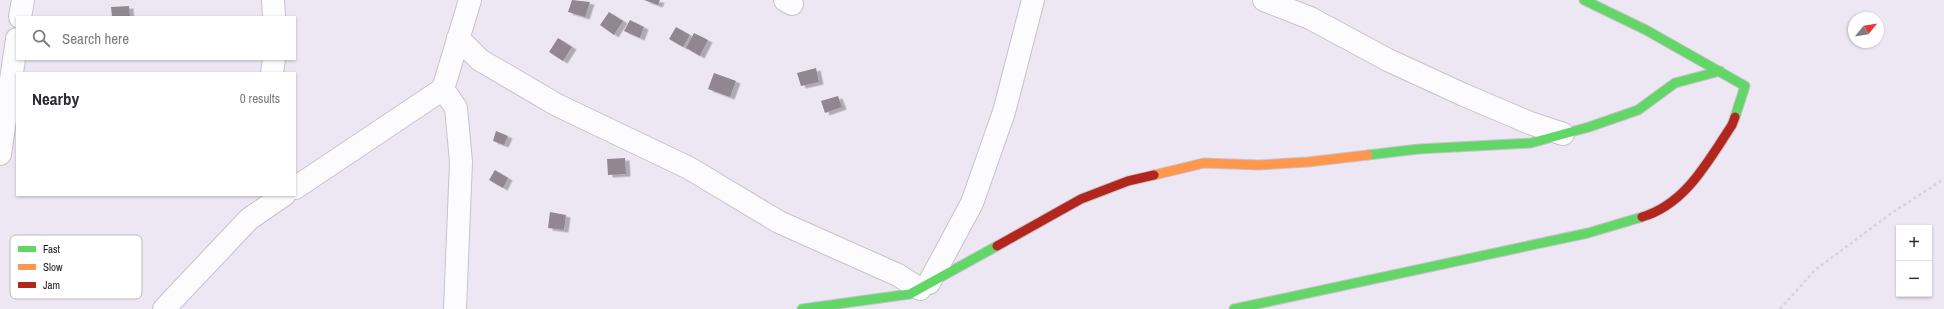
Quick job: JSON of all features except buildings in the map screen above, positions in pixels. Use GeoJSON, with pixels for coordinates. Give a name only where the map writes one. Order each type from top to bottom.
{"type":"FeatureCollection","features":[{"type":"Feature","properties":{"kind":"street"},"geometry":{"type":"LineString","coordinates":[[20,16],[23,0]]}},
{"type":"Feature","properties":{"kind":"street"},"geometry":{"type":"LineString","coordinates":[[273,0],[274,16]]}},
{"type":"Feature","properties":{"kind":"street"},"geometry":{"type":"LineString","coordinates":[[296,187],[444,89],[470,0]]}},
{"type":"Feature","properties":{"kind":"street"},"geometry":{"type":"LineString","coordinates":[[924,286],[972,203],[1004,112],[1033,0]]}},
{"type":"Feature","properties":{"kind":"street"},"geometry":{"type":"LineString","coordinates":[[1264,0],[1310,18],[1388,60],[1457,92],[1530,123],[1563,134]]}},
{"type":"Feature","properties":{"kind":"street"},"geometry":{"type":"LineString","coordinates":[[1234,309],[1588,233],[1653,214],[1682,195],[1702,170],[1732,125],[1745,86],[1657,34],[1625,17],[1584,0]]}},
{"type":"Feature","properties":{"kind":"street"},"geometry":{"type":"LineString","coordinates":[[458,38],[480,60],[557,106],[689,168],[779,222],[924,286]]}},
{"type":"Feature","properties":{"kind":"street"},"geometry":{"type":"LineString","coordinates":[[0,154],[5,89],[16,43]]}},
{"type":"Feature","properties":{"kind":"street"},"geometry":{"type":"LineString","coordinates":[[272,72],[274,60]]}},
{"type":"Feature","properties":{"kind":"street"},"geometry":{"type":"LineString","coordinates":[[802,309],[910,294],[1081,199],[1128,181],[1204,163],[1259,165],[1308,162],[1419,149],[1531,143],[1589,127],[1638,110],[1675,83],[1720,71]]}},
{"type":"Feature","properties":{"kind":"street"},"geometry":{"type":"LineString","coordinates":[[444,89],[456,108],[461,162],[455,309]]}},
{"type":"Feature","properties":{"kind":"street"},"geometry":{"type":"LineString","coordinates":[[249,219],[252,196]]}},
{"type":"Feature","properties":{"kind":"street"},"geometry":{"type":"LineString","coordinates":[[164,309],[249,219],[283,196]]}},
{"type":"Feature","properties":{"kind":"path"},"geometry":{"type":"LineString","coordinates":[[1780,309],[1815,270],[1893,212],[1944,179]]}},
{"type":"Feature","properties":{"kind":"traffic: fast"},"geometry":{"type":"LineString","coordinates":[[1584,0],[1646,30],[1745,86],[1735,117]]}},
{"type":"Feature","properties":{"kind":"traffic: fast"},"geometry":{"type":"LineString","coordinates":[[1368,155],[1419,149],[1531,143],[1589,127],[1638,110],[1675,83],[1720,71]]}},
{"type":"Feature","properties":{"kind":"traffic: fast"},"geometry":{"type":"LineString","coordinates":[[1234,309],[1588,233],[1642,217]]}},
{"type":"Feature","properties":{"kind":"traffic: fast"},"geometry":{"type":"LineString","coordinates":[[802,309],[910,294],[997,246]]}},
{"type":"Feature","properties":{"kind":"traffic: slow"},"geometry":{"type":"LineString","coordinates":[[1154,175],[1204,163],[1259,165],[1308,162],[1368,155]]}},
{"type":"Feature","properties":{"kind":"traffic: jam"},"geometry":{"type":"LineString","coordinates":[[1642,217],[1658,211],[1683,192],[1705,167],[1732,125],[1735,117]]}},
{"type":"Feature","properties":{"kind":"traffic: jam"},"geometry":{"type":"LineString","coordinates":[[997,246],[1081,199],[1128,181],[1154,175]]}}]}
